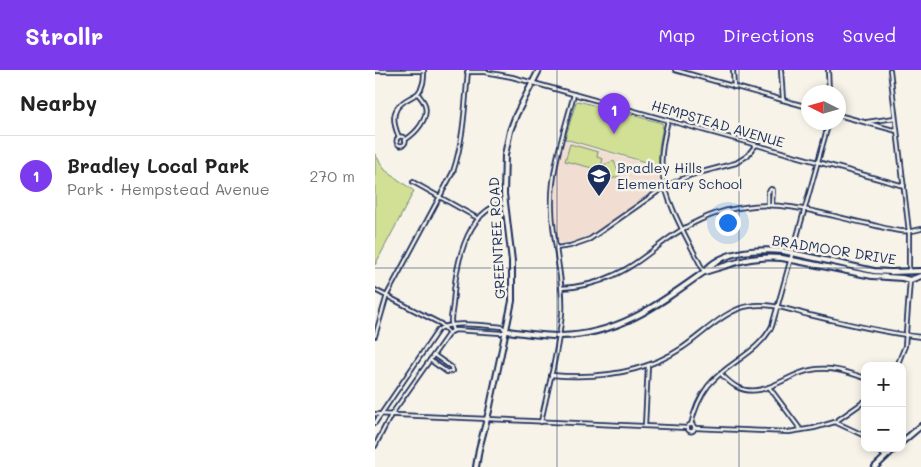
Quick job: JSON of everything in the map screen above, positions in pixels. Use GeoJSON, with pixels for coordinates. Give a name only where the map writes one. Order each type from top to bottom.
{"type":"FeatureCollection","features":[{"type":"Feature","properties":{"kind":"street","name":"GREENTREE ROAD"},"geometry":{"type":"LineString","coordinates":[[475,467],[507,331],[512,301],[513,278],[505,203],[504,171],[508,140],[516,114],[539,70]]}},
{"type":"Feature","properties":{"kind":"street"},"geometry":{"type":"LineString","coordinates":[[675,70],[801,105]]}},
{"type":"Feature","properties":{"kind":"street"},"geometry":{"type":"LineString","coordinates":[[733,70],[734,86]]}},
{"type":"Feature","properties":{"kind":"street"},"geometry":{"type":"LineString","coordinates":[[781,70],[783,100]]}},
{"type":"Feature","properties":{"kind":"street"},"geometry":{"type":"LineString","coordinates":[[828,70],[829,85]]}},
{"type":"Feature","properties":{"kind":"street"},"geometry":{"type":"LineString","coordinates":[[890,70],[909,232],[910,279],[907,335],[899,362]]}},
{"type":"Feature","properties":{"kind":"street"},"geometry":{"type":"LineString","coordinates":[[375,71],[424,71],[423,85],[418,93],[401,103],[396,111],[394,126],[399,137]]}},
{"type":"Feature","properties":{"kind":"street","name":"HEMPSTEAD AVENUE"},"geometry":{"type":"LineString","coordinates":[[468,71],[500,74],[532,82],[904,186]]}},
{"type":"Feature","properties":{"kind":"street"},"geometry":{"type":"LineString","coordinates":[[375,336],[387,295],[453,172],[459,153],[468,71]]}},
{"type":"Feature","properties":{"kind":"street"},"geometry":{"type":"LineString","coordinates":[[399,137],[396,141],[398,145],[404,145],[405,140],[415,134],[425,114],[425,105],[418,93]]}},
{"type":"Feature","properties":{"kind":"street"},"geometry":{"type":"LineString","coordinates":[[541,422],[559,336],[562,312],[552,210],[553,179],[558,151],[574,94]]}},
{"type":"Feature","properties":{"kind":"street"},"geometry":{"type":"LineString","coordinates":[[846,117],[897,131]]}},
{"type":"Feature","properties":{"kind":"street"},"geometry":{"type":"LineString","coordinates":[[865,123],[895,118]]}},
{"type":"Feature","properties":{"kind":"street"},"geometry":{"type":"LineString","coordinates":[[668,120],[662,155],[662,170],[670,201],[704,272]]}},
{"type":"Feature","properties":{"kind":"street"},"geometry":{"type":"LineString","coordinates":[[688,428],[691,425],[700,397],[709,384],[762,341],[772,326],[827,130]]}},
{"type":"Feature","properties":{"kind":"street"},"geometry":{"type":"LineString","coordinates":[[399,137],[404,137],[405,140]]}},
{"type":"Feature","properties":{"kind":"street"},"geometry":{"type":"LineString","coordinates":[[556,248],[590,239],[666,186],[691,175],[736,163],[747,156],[756,145]]}},
{"type":"Feature","properties":{"kind":"street"},"geometry":{"type":"LineString","coordinates":[[413,182],[479,218]]}},
{"type":"Feature","properties":{"kind":"street"},"geometry":{"type":"LineString","coordinates":[[768,206],[768,192],[771,189],[773,190],[772,206]]}},
{"type":"Feature","properties":{"kind":"street"},"geometry":{"type":"LineString","coordinates":[[453,331],[451,325],[456,269],[463,249],[479,218],[493,206],[505,203]]}},
{"type":"Feature","properties":{"kind":"street"},"geometry":{"type":"LineString","coordinates":[[561,288],[587,285],[614,276],[627,269],[683,229],[703,218],[726,210],[748,206],[772,206],[805,210],[909,232],[921,229]]}},
{"type":"Feature","properties":{"kind":"street","name":"BRADMOOR DRIVE"},"geometry":{"type":"LineString","coordinates":[[375,446],[391,415],[449,333],[453,331],[501,333],[507,331],[559,336],[596,331],[630,320],[658,305],[704,272],[710,265],[727,257],[746,252],[768,250],[792,253],[874,271],[921,271]]}},
{"type":"Feature","properties":{"kind":"street","name":"BRADMOOR DRIVE"},"geometry":{"type":"LineString","coordinates":[[704,272],[753,258],[768,256],[872,276],[910,279],[921,276]]}},
{"type":"Feature","properties":{"kind":"street"},"geometry":{"type":"LineString","coordinates":[[909,271],[914,275],[910,279]]}},
{"type":"Feature","properties":{"kind":"street"},"geometry":{"type":"LineString","coordinates":[[375,290],[443,326],[449,333]]}},
{"type":"Feature","properties":{"kind":"street"},"geometry":{"type":"LineString","coordinates":[[551,375],[603,376],[648,365],[681,349],[738,309],[756,305],[777,307],[921,337]]}},
{"type":"Feature","properties":{"kind":"street"},"geometry":{"type":"LineString","coordinates":[[375,423],[379,414],[438,330],[443,326]]}},
{"type":"Feature","properties":{"kind":"street","name":"BRADMOOR DRIVE"},"geometry":{"type":"LineString","coordinates":[[443,326],[502,327],[507,331]]}},
{"type":"Feature","properties":{"kind":"street"},"geometry":{"type":"LineString","coordinates":[[430,360],[447,372],[452,372],[451,367],[433,355]]}},
{"type":"Feature","properties":{"kind":"street"},"geometry":{"type":"LineString","coordinates":[[645,426],[648,365]]}},
{"type":"Feature","properties":{"kind":"street"},"geometry":{"type":"LineString","coordinates":[[721,374],[738,387],[747,390],[759,390],[769,387],[811,370],[836,369],[861,377]]}},
{"type":"Feature","properties":{"kind":"street"},"geometry":{"type":"LineString","coordinates":[[769,387],[801,430]]}},
{"type":"Feature","properties":{"kind":"street"},"geometry":{"type":"LineString","coordinates":[[691,425],[695,428],[782,432],[801,430],[835,422],[861,404]]}},
{"type":"Feature","properties":{"kind":"street"},"geometry":{"type":"LineString","coordinates":[[375,414],[688,428],[691,432],[695,428]]}},
{"type":"Feature","properties":{"kind":"street"},"geometry":{"type":"LineString","coordinates":[[835,422],[861,434]]}},
{"type":"Feature","properties":{"kind":"street"},"geometry":{"type":"LineString","coordinates":[[906,439],[921,426]]}},
{"type":"Feature","properties":{"kind":"street"},"geometry":{"type":"LineString","coordinates":[[881,452],[885,457]]}},
{"type":"Feature","properties":{"kind":"street"},"geometry":{"type":"LineString","coordinates":[[875,467],[891,452]]}},
{"type":"Feature","properties":{"kind":"shaded area","name":"Bradley Hills Elementary School"},"geometry":{"type":"Polygon","coordinates":[[[564,140],[660,168],[662,181],[659,186],[603,228],[581,239],[562,244],[558,241],[555,226],[555,186],[564,140]]]}},
{"type":"Feature","properties":{"kind":"green space"},"geometry":{"type":"Polygon","coordinates":[[[576,102],[662,123],[659,166],[565,139],[576,102]]]}},
{"type":"Feature","properties":{"kind":"green space"},"geometry":{"type":"Polygon","coordinates":[[[570,144],[598,152],[597,157],[603,159],[600,170],[565,161],[570,144]]]}},
{"type":"Feature","properties":{"kind":"green space"},"geometry":{"type":"Polygon","coordinates":[[[375,154],[385,170],[414,191],[375,265],[375,154]]]}},
{"type":"Feature","properties":{"kind":"green space"},"geometry":{"type":"Polygon","coordinates":[[[614,161],[620,176],[609,180],[603,165],[614,161]]]}},
{"type":"Feature","properties":{"kind":"place","name":"Bradley Local Park"},"geometry":{"type":"Point","coordinates":[614,134]}},
{"type":"Feature","properties":{"kind":"place","name":"Bradley Hills Elementary School"},"geometry":{"type":"Point","coordinates":[599,197]}}]}
